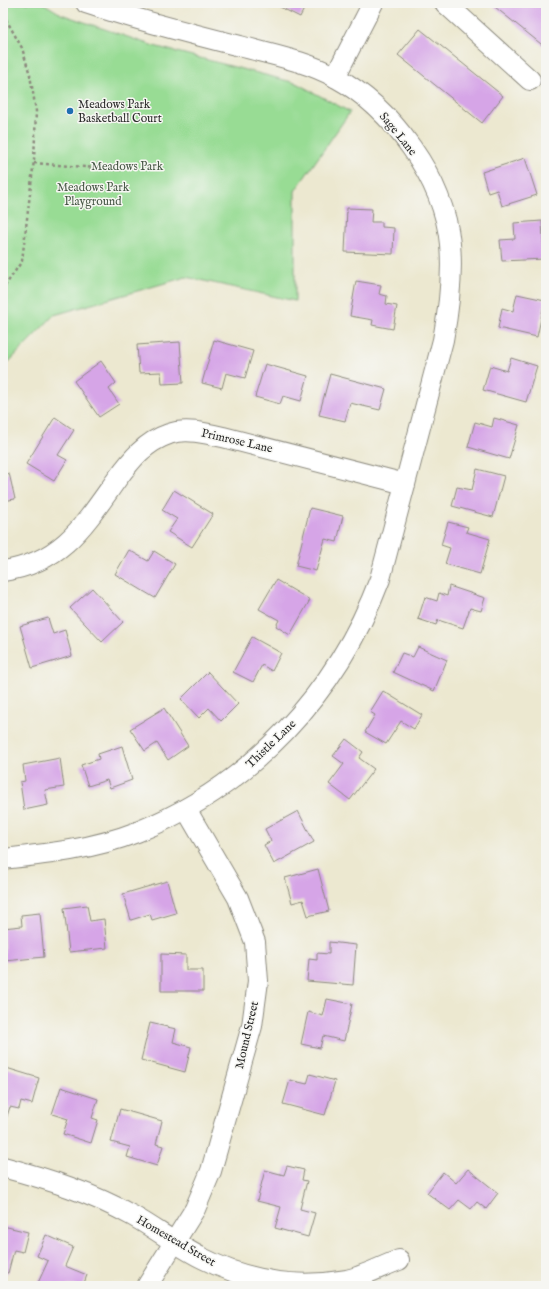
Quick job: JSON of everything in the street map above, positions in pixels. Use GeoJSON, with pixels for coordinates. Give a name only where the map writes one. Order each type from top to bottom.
{"type":"FeatureCollection","features":[{"type":"Feature","properties":{"kind":"street","name":"Sage Lane"},"geometry":{"type":"LineString","coordinates":[[86,3],[127,17],[304,64],[335,77],[366,98],[388,119],[409,144],[428,176],[442,206],[450,242],[451,271],[449,304],[443,340],[405,484]]}},
{"type":"Feature","properties":{"kind":"street"},"geometry":{"type":"LineString","coordinates":[[335,77],[374,3]]}},
{"type":"Feature","properties":{"kind":"street"},"geometry":{"type":"LineString","coordinates":[[445,3],[530,80]]}},
{"type":"Feature","properties":{"kind":"street","name":"Primrose Lane"},"geometry":{"type":"LineString","coordinates":[[3,571],[21,569],[36,563],[63,547],[81,530],[132,459],[148,444],[170,433],[196,431],[223,436],[405,484]]}},
{"type":"Feature","properties":{"kind":"street","name":"Thistle Lane"},"geometry":{"type":"LineString","coordinates":[[3,859],[84,848],[136,832],[186,809],[233,778],[284,734],[329,678],[348,649],[368,611],[391,542],[405,484]]}},
{"type":"Feature","properties":{"kind":"street","name":"Mound Street"},"geometry":{"type":"LineString","coordinates":[[147,1286],[195,1209],[211,1171],[252,1026],[258,982],[254,942],[238,898],[186,809]]}},
{"type":"Feature","properties":{"kind":"street","name":"Homestead Street"},"geometry":{"type":"LineString","coordinates":[[3,1167],[47,1179],[92,1195],[133,1216],[175,1243],[202,1258],[237,1274],[273,1282],[307,1285],[347,1280],[399,1260]]}},
{"type":"Feature","properties":{"kind":"path"},"geometry":{"type":"LineString","coordinates":[[3,14],[22,48],[30,75],[36,111],[34,163],[22,261],[3,289]]}},
{"type":"Feature","properties":{"kind":"path"},"geometry":{"type":"LineString","coordinates":[[34,163],[121,170]]}},
{"type":"Feature","properties":{"kind":"green space","name":"Meadows Park"},"geometry":{"type":"Polygon","coordinates":[[[3,3],[43,3],[61,14],[154,46],[296,83],[350,112],[295,191],[295,301],[186,277],[54,315],[3,368],[3,3]]]}},
{"type":"Feature","properties":{"kind":"building"},"geometry":{"type":"Polygon","coordinates":[[[272,3],[307,3],[300,17],[272,3]]]}},
{"type":"Feature","properties":{"kind":"building"},"geometry":{"type":"Polygon","coordinates":[[[490,3],[543,3],[546,6],[546,48],[490,3]]]}},
{"type":"Feature","properties":{"kind":"building"},"geometry":{"type":"Polygon","coordinates":[[[420,29],[503,96],[482,123],[398,55],[420,29]]]}},
{"type":"Feature","properties":{"kind":"building"},"geometry":{"type":"Polygon","coordinates":[[[525,158],[537,195],[502,206],[497,190],[488,193],[482,172],[525,158]]]}},
{"type":"Feature","properties":{"kind":"building"},"geometry":{"type":"Polygon","coordinates":[[[347,208],[372,209],[371,222],[382,222],[382,227],[394,228],[393,254],[345,252],[347,208]]]}},
{"type":"Feature","properties":{"kind":"building"},"geometry":{"type":"Polygon","coordinates":[[[542,221],[544,259],[502,261],[500,240],[515,239],[514,223],[542,221]]]}},
{"type":"Feature","properties":{"kind":"building"},"geometry":{"type":"Polygon","coordinates":[[[356,281],[381,285],[379,294],[387,296],[386,304],[397,306],[393,329],[372,325],[373,320],[350,316],[356,281]]]}},
{"type":"Feature","properties":{"kind":"building"},"geometry":{"type":"Polygon","coordinates":[[[517,294],[545,300],[537,337],[498,328],[502,308],[513,311],[517,294]]]}},
{"type":"Feature","properties":{"kind":"building"},"geometry":{"type":"Polygon","coordinates":[[[214,340],[253,351],[245,378],[226,373],[222,388],[202,383],[214,340]]]}},
{"type":"Feature","properties":{"kind":"building"},"geometry":{"type":"Polygon","coordinates":[[[180,342],[183,383],[162,384],[161,372],[139,373],[137,345],[180,342]]]}},
{"type":"Feature","properties":{"kind":"building"},"geometry":{"type":"Polygon","coordinates":[[[511,358],[537,366],[526,402],[483,390],[490,366],[507,371],[511,358]]]}},
{"type":"Feature","properties":{"kind":"building"},"geometry":{"type":"Polygon","coordinates":[[[101,361],[116,383],[109,389],[119,404],[99,417],[74,381],[101,361]]]}},
{"type":"Feature","properties":{"kind":"building"},"geometry":{"type":"Polygon","coordinates":[[[265,364],[308,376],[301,401],[283,396],[280,404],[255,397],[265,364]]]}},
{"type":"Feature","properties":{"kind":"building"},"geometry":{"type":"Polygon","coordinates":[[[330,374],[386,389],[380,410],[350,403],[345,421],[319,415],[330,374]]]}},
{"type":"Feature","properties":{"kind":"building"},"geometry":{"type":"Polygon","coordinates":[[[55,417],[74,430],[58,455],[67,460],[54,481],[26,464],[55,417]]]}},
{"type":"Feature","properties":{"kind":"building"},"geometry":{"type":"Polygon","coordinates":[[[494,418],[519,425],[509,459],[468,447],[475,422],[492,427],[494,418]]]}},
{"type":"Feature","properties":{"kind":"building"},"geometry":{"type":"Polygon","coordinates":[[[477,469],[504,476],[493,517],[452,506],[457,487],[472,490],[477,469]]]}},
{"type":"Feature","properties":{"kind":"building"},"geometry":{"type":"Polygon","coordinates":[[[9,473],[15,499],[3,501],[3,475],[9,473]]]}},
{"type":"Feature","properties":{"kind":"building"},"geometry":{"type":"Polygon","coordinates":[[[174,490],[213,514],[192,547],[168,532],[177,519],[162,510],[174,490]]]}},
{"type":"Feature","properties":{"kind":"building"},"geometry":{"type":"Polygon","coordinates":[[[310,508],[343,516],[337,542],[325,539],[316,571],[296,566],[310,508]]]}},
{"type":"Feature","properties":{"kind":"building"},"geometry":{"type":"Polygon","coordinates":[[[448,522],[468,527],[466,532],[490,539],[480,574],[445,564],[450,548],[441,545],[448,522]]]}},
{"type":"Feature","properties":{"kind":"building"},"geometry":{"type":"Polygon","coordinates":[[[129,550],[148,561],[154,551],[175,564],[155,598],[115,574],[129,550]]]}},
{"type":"Feature","properties":{"kind":"building"},"geometry":{"type":"Polygon","coordinates":[[[276,580],[310,600],[290,635],[276,626],[279,620],[259,609],[276,580]]]}},
{"type":"Feature","properties":{"kind":"building"},"geometry":{"type":"Polygon","coordinates":[[[449,586],[485,598],[481,611],[470,608],[463,628],[438,620],[436,625],[418,619],[425,597],[437,601],[439,593],[447,596],[449,586]]]}},
{"type":"Feature","properties":{"kind":"building"},"geometry":{"type":"Polygon","coordinates":[[[92,588],[123,622],[102,642],[70,608],[92,588]]]}},
{"type":"Feature","properties":{"kind":"building"},"geometry":{"type":"Polygon","coordinates":[[[48,618],[53,634],[65,630],[72,656],[32,668],[20,626],[48,618]]]}},
{"type":"Feature","properties":{"kind":"building"},"geometry":{"type":"Polygon","coordinates":[[[252,637],[281,653],[272,671],[262,665],[253,682],[233,672],[252,637]]]}},
{"type":"Feature","properties":{"kind":"building"},"geometry":{"type":"Polygon","coordinates":[[[418,647],[447,660],[434,691],[393,672],[402,653],[413,657],[418,647]]]}},
{"type":"Feature","properties":{"kind":"building"},"geometry":{"type":"Polygon","coordinates":[[[208,672],[238,704],[221,721],[209,708],[199,718],[181,699],[208,672]]]}},
{"type":"Feature","properties":{"kind":"building"},"geometry":{"type":"Polygon","coordinates":[[[383,691],[422,715],[414,729],[401,721],[386,744],[365,732],[375,715],[370,712],[383,691]]]}},
{"type":"Feature","properties":{"kind":"building"},"geometry":{"type":"Polygon","coordinates":[[[164,708],[188,746],[168,760],[157,743],[145,751],[130,729],[164,708]]]}},
{"type":"Feature","properties":{"kind":"building"},"geometry":{"type":"Polygon","coordinates":[[[346,739],[363,752],[359,758],[374,769],[350,800],[329,784],[344,764],[333,756],[346,739]]]}},
{"type":"Feature","properties":{"kind":"building"},"geometry":{"type":"Polygon","coordinates":[[[122,746],[132,780],[110,788],[107,780],[88,786],[81,765],[99,759],[98,754],[122,746]]]}},
{"type":"Feature","properties":{"kind":"building"},"geometry":{"type":"Polygon","coordinates":[[[60,758],[64,787],[45,790],[48,805],[24,810],[20,782],[25,781],[23,765],[60,758]]]}},
{"type":"Feature","properties":{"kind":"building"},"geometry":{"type":"Polygon","coordinates":[[[298,811],[314,842],[274,864],[264,845],[271,841],[265,829],[298,811]]]}},
{"type":"Feature","properties":{"kind":"building"},"geometry":{"type":"Polygon","coordinates":[[[318,869],[329,911],[308,916],[303,900],[292,903],[285,878],[318,869]]]}},
{"type":"Feature","properties":{"kind":"building"},"geometry":{"type":"Polygon","coordinates":[[[167,881],[176,913],[152,920],[150,914],[131,920],[123,894],[167,881]]]}},
{"type":"Feature","properties":{"kind":"building"},"geometry":{"type":"Polygon","coordinates":[[[87,905],[90,921],[104,919],[107,948],[69,952],[64,908],[87,905]]]}},
{"type":"Feature","properties":{"kind":"building"},"geometry":{"type":"Polygon","coordinates":[[[40,913],[44,957],[5,961],[3,928],[22,926],[21,915],[40,913]]]}},
{"type":"Feature","properties":{"kind":"building"},"geometry":{"type":"Polygon","coordinates":[[[329,942],[356,945],[353,985],[307,981],[309,959],[317,960],[317,953],[329,954],[329,942]]]}},
{"type":"Feature","properties":{"kind":"building"},"geometry":{"type":"Polygon","coordinates":[[[161,954],[186,955],[186,970],[203,970],[203,991],[161,991],[161,954]]]}},
{"type":"Feature","properties":{"kind":"building"},"geometry":{"type":"Polygon","coordinates":[[[327,999],[352,1004],[344,1041],[323,1036],[320,1048],[301,1044],[308,1012],[323,1016],[327,999]]]}},
{"type":"Feature","properties":{"kind":"building"},"geometry":{"type":"Polygon","coordinates":[[[150,1023],[176,1029],[173,1042],[191,1047],[185,1072],[141,1060],[150,1023]]]}},
{"type":"Feature","properties":{"kind":"building"},"geometry":{"type":"Polygon","coordinates":[[[3,1067],[39,1078],[32,1104],[21,1101],[19,1109],[10,1107],[6,1119],[3,1118],[3,1067]]]}},
{"type":"Feature","properties":{"kind":"building"},"geometry":{"type":"Polygon","coordinates":[[[310,1074],[335,1081],[325,1115],[283,1104],[290,1080],[307,1084],[310,1074]]]}},
{"type":"Feature","properties":{"kind":"building"},"geometry":{"type":"Polygon","coordinates":[[[61,1087],[98,1099],[92,1118],[98,1120],[91,1143],[63,1134],[68,1119],[52,1114],[61,1087]]]}},
{"type":"Feature","properties":{"kind":"building"},"geometry":{"type":"Polygon","coordinates":[[[120,1109],[162,1121],[156,1144],[163,1146],[157,1166],[127,1157],[130,1147],[111,1142],[120,1109]]]}},
{"type":"Feature","properties":{"kind":"building"},"geometry":{"type":"Polygon","coordinates":[[[287,1166],[304,1170],[302,1180],[307,1181],[300,1209],[315,1213],[308,1237],[275,1228],[281,1207],[257,1201],[265,1170],[284,1175],[287,1166]]]}},
{"type":"Feature","properties":{"kind":"building"},"geometry":{"type":"Polygon","coordinates":[[[468,1169],[498,1193],[486,1209],[477,1202],[471,1209],[459,1200],[450,1210],[427,1193],[443,1172],[456,1183],[468,1169]]]}},
{"type":"Feature","properties":{"kind":"building"},"geometry":{"type":"Polygon","coordinates":[[[3,1226],[28,1232],[23,1252],[14,1250],[8,1273],[3,1272],[3,1226]]]}},
{"type":"Feature","properties":{"kind":"building"},"geometry":{"type":"Polygon","coordinates":[[[46,1235],[73,1247],[65,1266],[87,1275],[83,1286],[37,1285],[48,1261],[37,1256],[46,1235]]]}},
{"type":"Feature","properties":{"kind":"place","name":"Meadows Park Basketball Court"},"geometry":{"type":"Point","coordinates":[70,111]}},
{"type":"Feature","properties":{"kind":"park label","name":"Meadows Park Playground"},"geometry":{"type":"Point","coordinates":[93,194]}}]}
